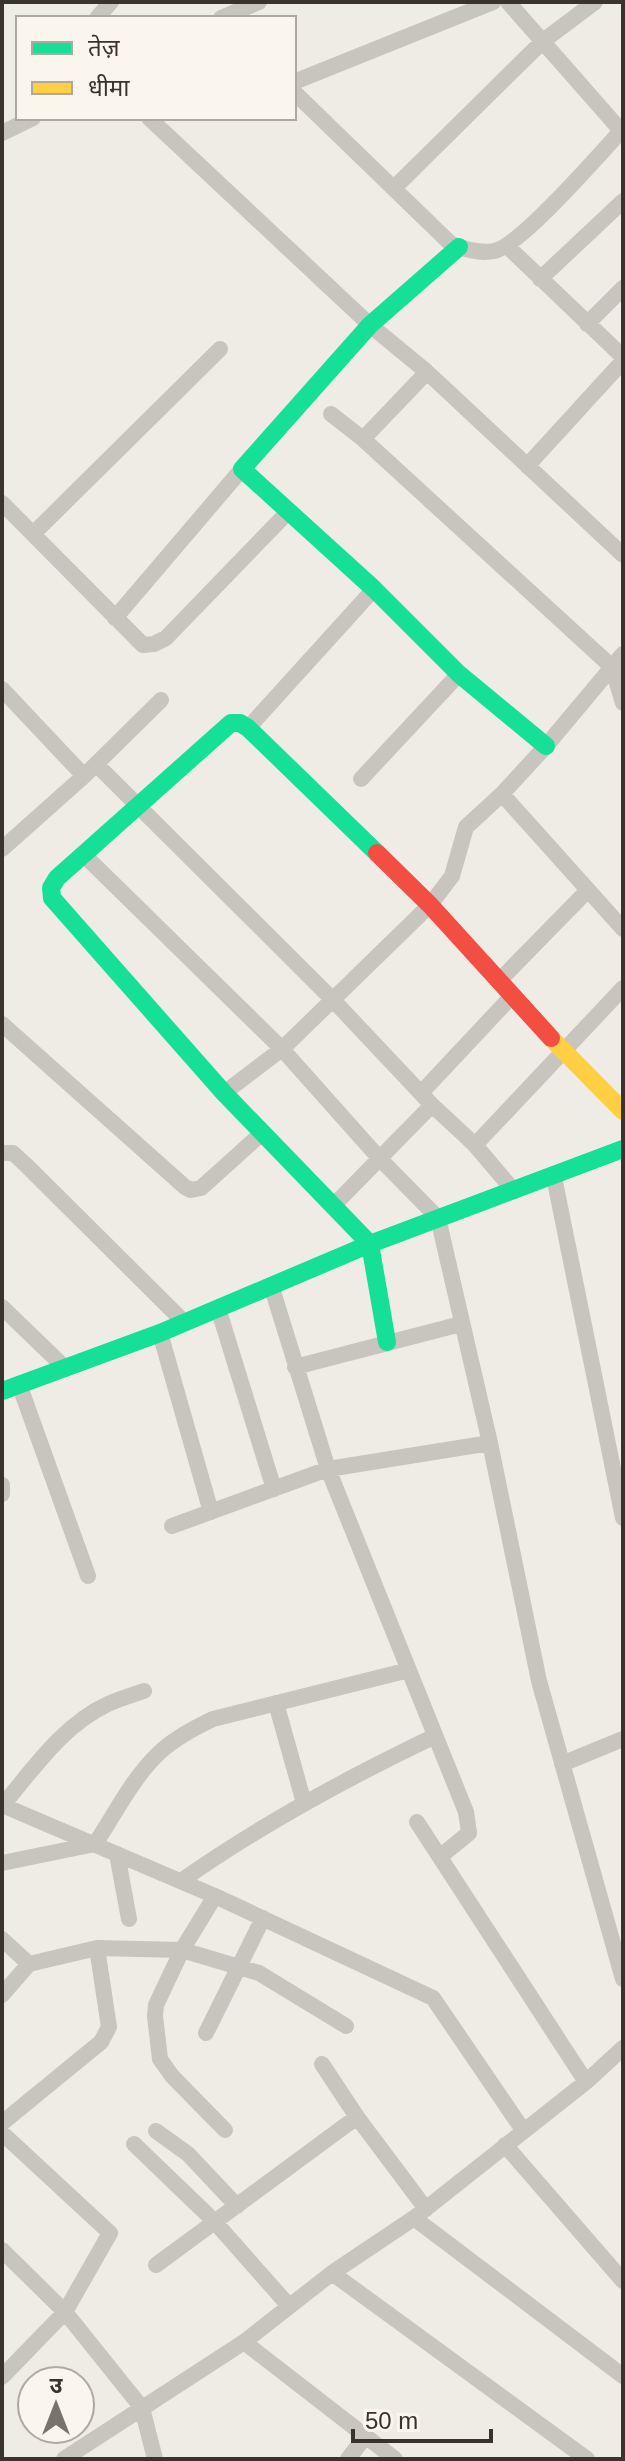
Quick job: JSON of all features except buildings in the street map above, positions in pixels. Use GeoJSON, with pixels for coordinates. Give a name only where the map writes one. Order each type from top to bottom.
{"type":"FeatureCollection","features":[{"type":"Feature","properties":{"kind":"street"},"geometry":{"type":"LineString","coordinates":[[226,16],[259,2]]}},
{"type":"Feature","properties":{"kind":"street"},"geometry":{"type":"LineString","coordinates":[[296,81],[493,2]]}},
{"type":"Feature","properties":{"kind":"street"},"geometry":{"type":"LineString","coordinates":[[296,94],[451,244],[481,252],[496,251],[522,235],[622,132],[508,2]]}},
{"type":"Feature","properties":{"kind":"street"},"geometry":{"type":"LineString","coordinates":[[394,188],[543,41],[595,2]]}},
{"type":"Feature","properties":{"kind":"street"},"geometry":{"type":"LineString","coordinates":[[2,133],[29,120]]}},
{"type":"Feature","properties":{"kind":"street"},"geometry":{"type":"LineString","coordinates":[[151,120],[623,555]]}},
{"type":"Feature","properties":{"kind":"street"},"geometry":{"type":"LineString","coordinates":[[540,279],[623,201]]}},
{"type":"Feature","properties":{"kind":"street"},"geometry":{"type":"LineString","coordinates":[[507,246],[623,359],[527,466]]}},
{"type":"Feature","properties":{"kind":"street"},"geometry":{"type":"LineString","coordinates":[[115,618],[370,325],[459,247]]}},
{"type":"Feature","properties":{"kind":"street"},"geometry":{"type":"LineString","coordinates":[[587,324],[623,288]]}},
{"type":"Feature","properties":{"kind":"street"},"geometry":{"type":"LineString","coordinates":[[33,534],[220,349]]}},
{"type":"Feature","properties":{"kind":"street"},"geometry":{"type":"LineString","coordinates":[[363,439],[427,372]]}},
{"type":"Feature","properties":{"kind":"street"},"geometry":{"type":"LineString","coordinates":[[331,414],[619,661],[623,703]]}},
{"type":"Feature","properties":{"kind":"street"},"geometry":{"type":"LineString","coordinates":[[242,469],[374,589],[459,674],[546,746]]}},
{"type":"Feature","properties":{"kind":"street"},"geometry":{"type":"LineString","coordinates":[[2,503],[143,645],[166,638],[288,512]]}},
{"type":"Feature","properties":{"kind":"street"},"geometry":{"type":"LineString","coordinates":[[248,728],[374,589]]}},
{"type":"Feature","properties":{"kind":"street"},"geometry":{"type":"LineString","coordinates":[[224,1093],[282,1049],[430,905],[452,876],[466,827],[502,794],[619,661]]}},
{"type":"Feature","properties":{"kind":"street"},"geometry":{"type":"LineString","coordinates":[[361,779],[459,674]]}},
{"type":"Feature","properties":{"kind":"street"},"geometry":{"type":"LineString","coordinates":[[2,689],[90,770],[138,806],[475,1145],[514,1191]]}},
{"type":"Feature","properties":{"kind":"street"},"geometry":{"type":"LineString","coordinates":[[2,849],[90,770],[161,700]]}},
{"type":"Feature","properties":{"kind":"street"},"geometry":{"type":"LineString","coordinates":[[387,1342],[370,1244],[224,1093],[52,898],[51,888],[57,878],[231,723],[240,723],[430,905],[564,1052],[623,1111]]}},
{"type":"Feature","properties":{"kind":"street"},"geometry":{"type":"LineString","coordinates":[[502,794],[623,929]]}},
{"type":"Feature","properties":{"kind":"street"},"geometry":{"type":"LineString","coordinates":[[84,855],[282,1049],[380,1159],[438,1218],[490,1443],[539,1681],[623,1979]]}},
{"type":"Feature","properties":{"kind":"street"},"geometry":{"type":"LineString","coordinates":[[499,981],[588,890]]}},
{"type":"Feature","properties":{"kind":"street"},"geometry":{"type":"LineString","coordinates":[[475,1145],[623,988]]}},
{"type":"Feature","properties":{"kind":"street"},"geometry":{"type":"LineString","coordinates":[[334,1205],[380,1159],[512,996]]}},
{"type":"Feature","properties":{"kind":"street"},"geometry":{"type":"LineString","coordinates":[[2,1024],[191,1190],[201,1188],[262,1133]]}},
{"type":"Feature","properties":{"kind":"street"},"geometry":{"type":"LineString","coordinates":[[88,1576],[11,1388],[185,1323],[370,1244],[623,1149]]}},
{"type":"Feature","properties":{"kind":"street"},"geometry":{"type":"LineString","coordinates":[[2,1153],[13,1153],[27,1166],[185,1323]]}},
{"type":"Feature","properties":{"kind":"street"},"geometry":{"type":"LineString","coordinates":[[554,1177],[623,1518]]}},
{"type":"Feature","properties":{"kind":"street"},"geometry":{"type":"LineString","coordinates":[[271,1285],[328,1469],[466,1812],[469,1833],[441,1856]]}},
{"type":"Feature","properties":{"kind":"street"},"geometry":{"type":"LineString","coordinates":[[2,1307],[64,1367]]}},
{"type":"Feature","properties":{"kind":"street"},"geometry":{"type":"LineString","coordinates":[[218,1308],[274,1489]]}},
{"type":"Feature","properties":{"kind":"street"},"geometry":{"type":"LineString","coordinates":[[295,1367],[461,1324]]}},
{"type":"Feature","properties":{"kind":"street"},"geometry":{"type":"LineString","coordinates":[[160,1333],[211,1512]]}},
{"type":"Feature","properties":{"kind":"street"},"geometry":{"type":"LineString","coordinates":[[172,1526],[328,1469],[490,1443]]}},
{"type":"Feature","properties":{"kind":"street"},"geometry":{"type":"LineString","coordinates":[[2,1485],[2,1494]]}},
{"type":"Feature","properties":{"kind":"street"},"geometry":{"type":"LineString","coordinates":[[2,1863],[95,1844],[147,1766],[161,1751],[213,1719],[409,1670]]}},
{"type":"Feature","properties":{"kind":"street"},"geometry":{"type":"LineString","coordinates":[[144,1691],[106,1705],[83,1719],[44,1756],[2,1805],[215,1896],[433,1998],[523,2130]]}},
{"type":"Feature","properties":{"kind":"street"},"geometry":{"type":"LineString","coordinates":[[276,1703],[304,1803]]}},
{"type":"Feature","properties":{"kind":"street"},"geometry":{"type":"LineString","coordinates":[[181,1881],[236,1842],[352,1775],[435,1736]]}},
{"type":"Feature","properties":{"kind":"street"},"geometry":{"type":"LineString","coordinates":[[562,1764],[623,1739]]}},
{"type":"Feature","properties":{"kind":"street"},"geometry":{"type":"LineString","coordinates":[[417,1822],[586,2082]]}},
{"type":"Feature","properties":{"kind":"street"},"geometry":{"type":"LineString","coordinates":[[117,1854],[129,1919]]}},
{"type":"Feature","properties":{"kind":"street"},"geometry":{"type":"LineString","coordinates":[[215,1896],[182,1950],[156,2005],[155,2016],[160,2059],[172,2076],[225,2130]]}},
{"type":"Feature","properties":{"kind":"street"},"geometry":{"type":"LineString","coordinates":[[206,2033],[263,1918]]}},
{"type":"Feature","properties":{"kind":"street"},"geometry":{"type":"LineString","coordinates":[[2,1939],[29,1964]]}},
{"type":"Feature","properties":{"kind":"street"},"geometry":{"type":"LineString","coordinates":[[2,2123],[106,2035],[109,2027],[97,1948]]}},
{"type":"Feature","properties":{"kind":"street"},"geometry":{"type":"LineString","coordinates":[[2,1995],[29,1964],[97,1948],[182,1950],[259,1973],[346,2026]]}},
{"type":"Feature","properties":{"kind":"street"},"geometry":{"type":"LineString","coordinates":[[64,2459],[244,2342],[332,2273],[420,2214],[586,2082],[623,2048]]}},
{"type":"Feature","properties":{"kind":"street"},"geometry":{"type":"LineString","coordinates":[[322,2064],[420,2214],[623,2376]]}},
{"type":"Feature","properties":{"kind":"street"},"geometry":{"type":"LineString","coordinates":[[156,2265],[357,2117]]}},
{"type":"Feature","properties":{"kind":"street"},"geometry":{"type":"LineString","coordinates":[[156,2131],[188,2154],[237,2206]]}},
{"type":"Feature","properties":{"kind":"street"},"geometry":{"type":"LineString","coordinates":[[2,2133],[110,2233],[65,2312],[2,2377]]}},
{"type":"Feature","properties":{"kind":"street"},"geometry":{"type":"LineString","coordinates":[[134,2144],[214,2221],[289,2306]]}},
{"type":"Feature","properties":{"kind":"street"},"geometry":{"type":"LineString","coordinates":[[505,2145],[623,2281]]}},
{"type":"Feature","properties":{"kind":"street"},"geometry":{"type":"LineString","coordinates":[[2,2250],[65,2312],[142,2408],[155,2459]]}},
{"type":"Feature","properties":{"kind":"street"},"geometry":{"type":"LineString","coordinates":[[332,2273],[587,2459]]}},
{"type":"Feature","properties":{"kind":"street"},"geometry":{"type":"LineString","coordinates":[[244,2342],[395,2459]]}},
{"type":"Feature","properties":{"kind":"street"},"geometry":{"type":"LineString","coordinates":[[348,2459],[365,2437]]}},
{"type":"Feature","properties":{"kind":"traffic: fast"},"geometry":{"type":"LineString","coordinates":[[459,247],[370,325],[242,469],[374,589],[459,674],[546,746]]}},
{"type":"Feature","properties":{"kind":"traffic: fast"},"geometry":{"type":"LineString","coordinates":[[377,853],[248,728],[240,723],[231,723],[57,878],[51,888],[52,898],[224,1093],[370,1244],[387,1342]]}},
{"type":"Feature","properties":{"kind":"traffic: fast"},"geometry":{"type":"LineString","coordinates":[[2,1391],[160,1333],[370,1244],[623,1149]]}},
{"type":"Feature","properties":{"kind":"traffic: slow"},"geometry":{"type":"LineString","coordinates":[[551,1038],[623,1111]]}},
{"type":"Feature","properties":{"kind":"traffic: jam"},"geometry":{"type":"LineString","coordinates":[[377,853],[430,905],[551,1038]]}}]}
